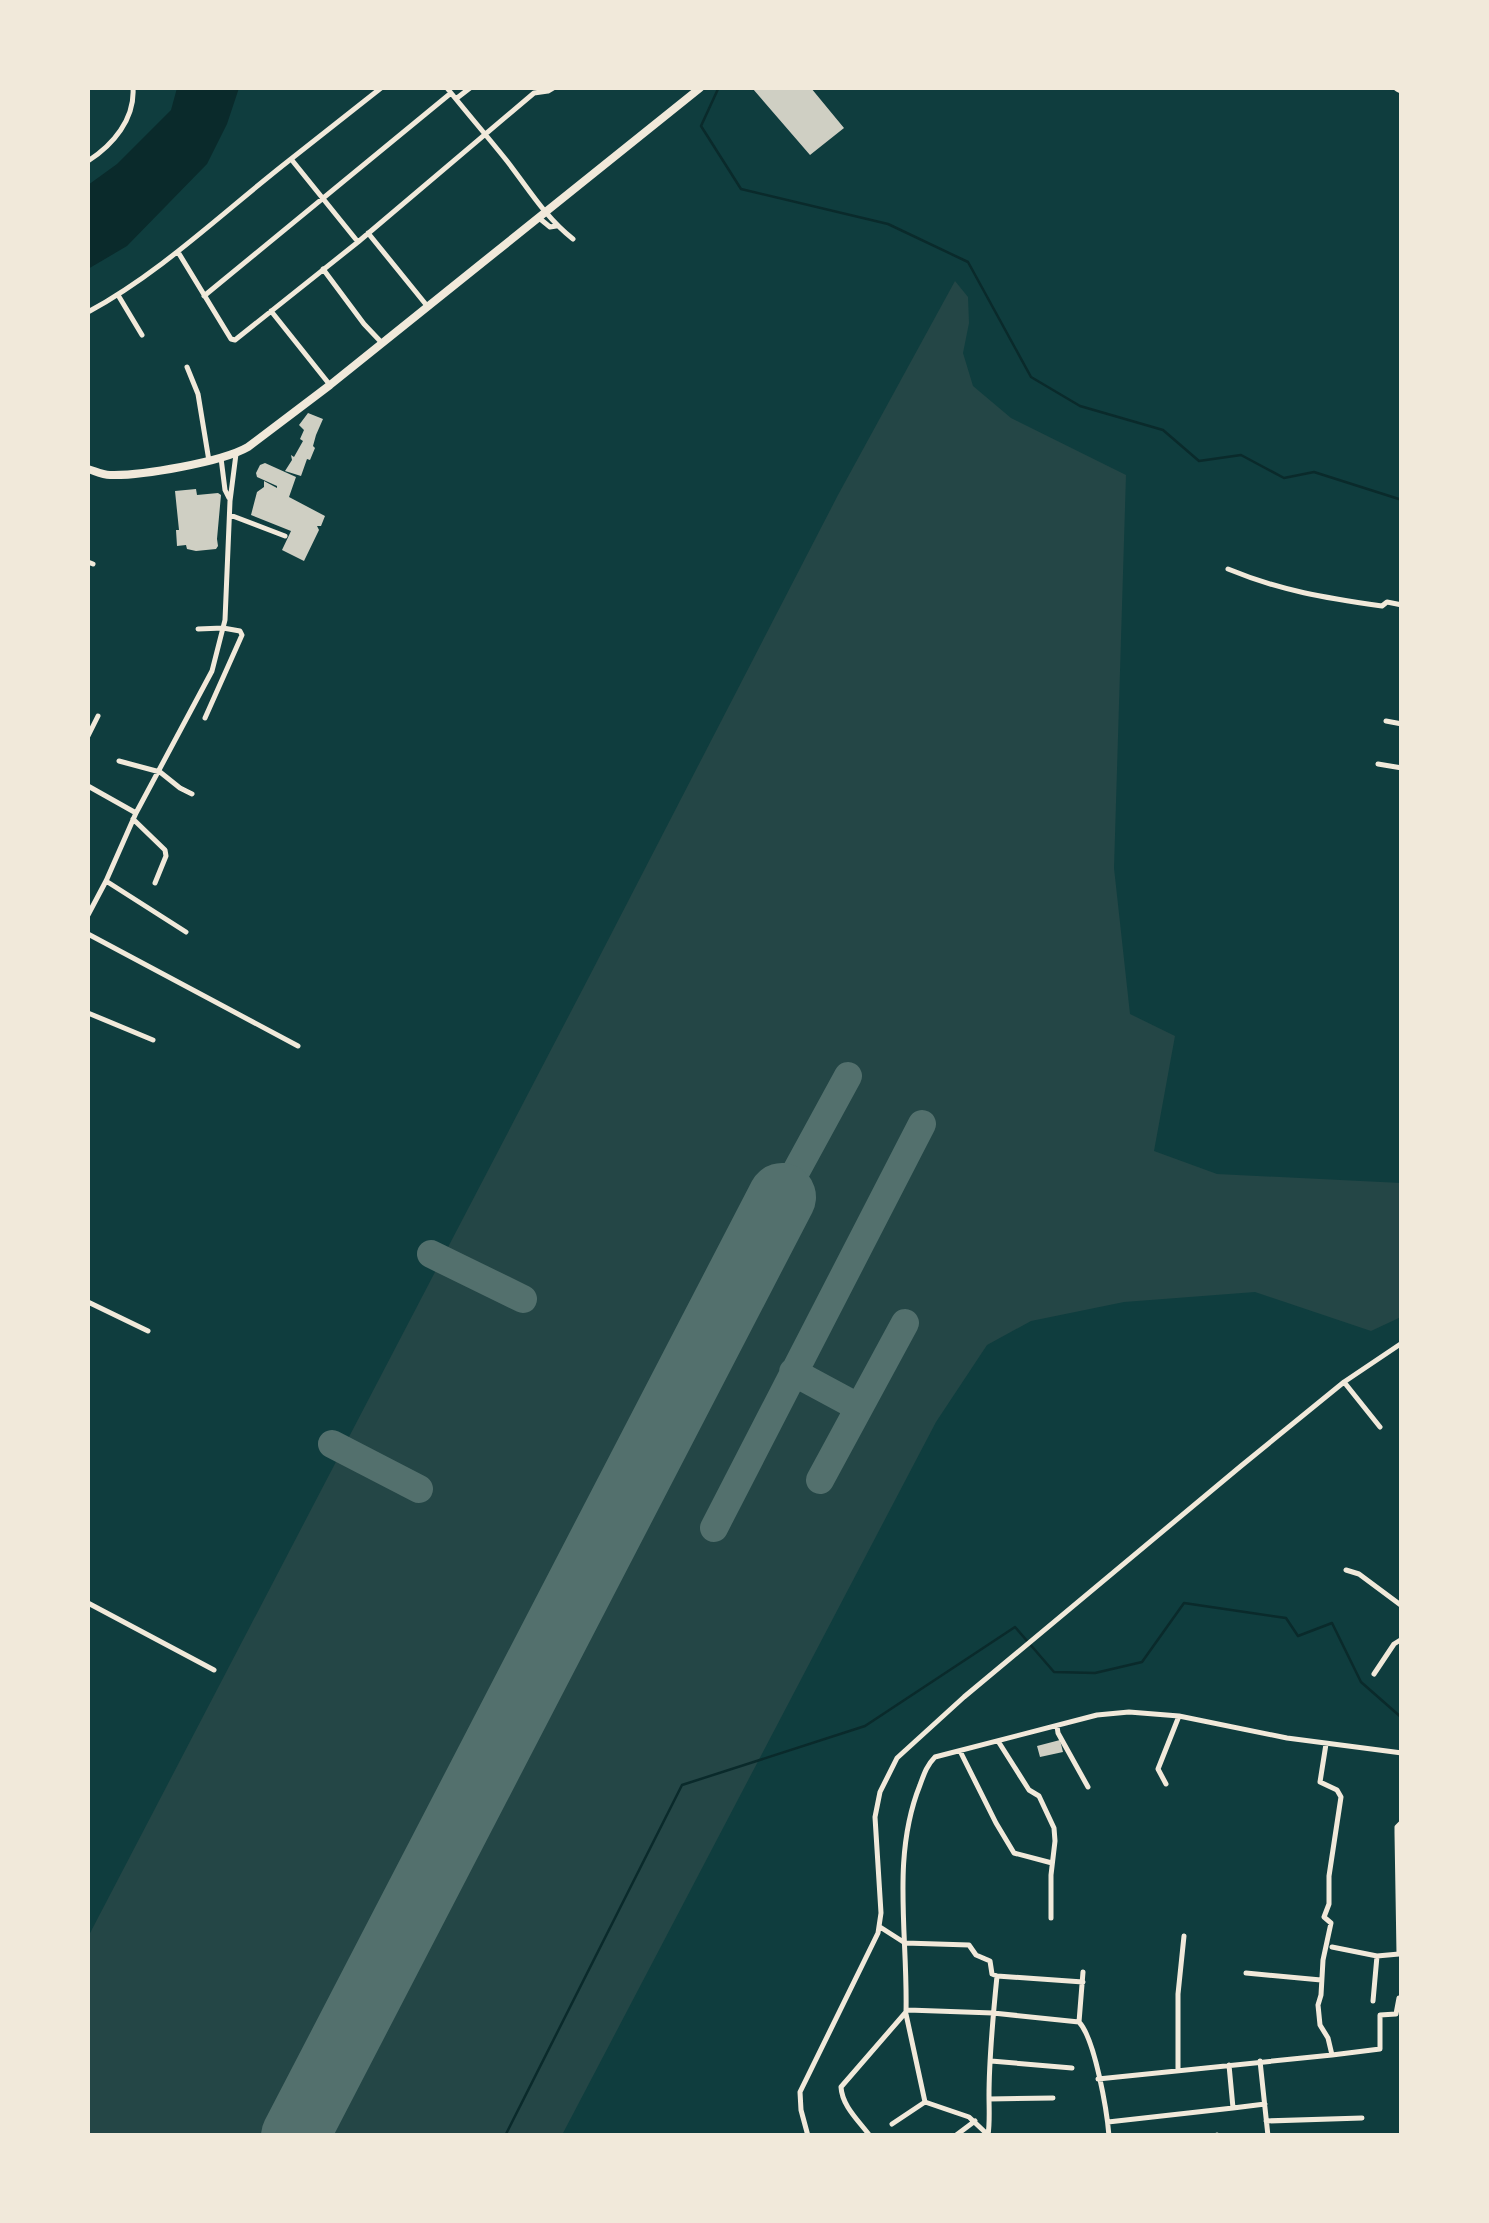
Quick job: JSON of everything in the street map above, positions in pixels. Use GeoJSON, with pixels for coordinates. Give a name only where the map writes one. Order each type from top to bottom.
{"type":"FeatureCollection","features":[{"type":"Feature","properties":{"kind":"main road"},"geometry":{"type":"LineString","coordinates":[[88,468],[102,474],[119,474],[236,454],[330,385],[700,88]]}},
{"type":"Feature","properties":{"kind":"street"},"geometry":{"type":"LineString","coordinates":[[88,160],[122,130],[132,107],[133,88]]}},
{"type":"Feature","properties":{"kind":"street"},"geometry":{"type":"LineString","coordinates":[[88,312],[118,296],[178,252],[381,88]]}},
{"type":"Feature","properties":{"kind":"street"},"geometry":{"type":"LineString","coordinates":[[204,296],[452,93],[470,88]]}},
{"type":"Feature","properties":{"kind":"street"},"geometry":{"type":"LineString","coordinates":[[178,252],[233,340],[358,242],[534,93],[553,88]]}},
{"type":"Feature","properties":{"kind":"street"},"geometry":{"type":"LineString","coordinates":[[452,93],[542,215],[573,238]]}},
{"type":"Feature","properties":{"kind":"street"},"geometry":{"type":"LineString","coordinates":[[291,159],[358,242]]}},
{"type":"Feature","properties":{"kind":"street"},"geometry":{"type":"LineString","coordinates":[[368,233],[428,307]]}},
{"type":"Feature","properties":{"kind":"street"},"geometry":{"type":"LineString","coordinates":[[323,270],[382,343]]}},
{"type":"Feature","properties":{"kind":"street"},"geometry":{"type":"LineString","coordinates":[[118,296],[142,334]]}},
{"type":"Feature","properties":{"kind":"street"},"geometry":{"type":"LineString","coordinates":[[271,311],[330,385]]}},
{"type":"Feature","properties":{"kind":"street"},"geometry":{"type":"LineString","coordinates":[[187,366],[198,394],[208,461]]}},
{"type":"Feature","properties":{"kind":"street"},"geometry":{"type":"LineString","coordinates":[[88,915],[212,671],[223,628],[236,454]]}},
{"type":"Feature","properties":{"kind":"street"},"geometry":{"type":"LineString","coordinates":[[220,458],[230,500]]}},
{"type":"Feature","properties":{"kind":"street"},"geometry":{"type":"LineString","coordinates":[[230,515],[284,536]]}},
{"type":"Feature","properties":{"kind":"street"},"geometry":{"type":"LineString","coordinates":[[1228,570],[1263,584],[1313,596],[1382,606],[1388,602],[1402,604]]}},
{"type":"Feature","properties":{"kind":"street"},"geometry":{"type":"LineString","coordinates":[[198,628],[223,628],[242,634],[205,718]]}},
{"type":"Feature","properties":{"kind":"street"},"geometry":{"type":"LineString","coordinates":[[88,736],[98,716]]}},
{"type":"Feature","properties":{"kind":"street"},"geometry":{"type":"LineString","coordinates":[[1386,721],[1402,724]]}},
{"type":"Feature","properties":{"kind":"street"},"geometry":{"type":"LineString","coordinates":[[118,761],[160,772],[192,794]]}},
{"type":"Feature","properties":{"kind":"street"},"geometry":{"type":"LineString","coordinates":[[1378,764],[1402,768]]}},
{"type":"Feature","properties":{"kind":"street"},"geometry":{"type":"LineString","coordinates":[[88,786],[135,816],[165,850],[155,883]]}},
{"type":"Feature","properties":{"kind":"street"},"geometry":{"type":"LineString","coordinates":[[106,882],[186,932]]}},
{"type":"Feature","properties":{"kind":"street"},"geometry":{"type":"LineString","coordinates":[[88,934],[298,1046]]}},
{"type":"Feature","properties":{"kind":"street"},"geometry":{"type":"LineString","coordinates":[[88,1013],[153,1040]]}},
{"type":"Feature","properties":{"kind":"street"},"geometry":{"type":"LineString","coordinates":[[88,1302],[148,1331]]}},
{"type":"Feature","properties":{"kind":"street"},"geometry":{"type":"LineString","coordinates":[[808,2136],[800,2092],[880,1928],[875,1816],[891,1766],[917,1738],[1344,1382],[1402,1343]]}},
{"type":"Feature","properties":{"kind":"street"},"geometry":{"type":"LineString","coordinates":[[1344,1382],[1380,1428]]}},
{"type":"Feature","properties":{"kind":"street"},"geometry":{"type":"LineString","coordinates":[[1346,1570],[1364,1578],[1402,1606]]}},
{"type":"Feature","properties":{"kind":"street"},"geometry":{"type":"LineString","coordinates":[[88,1603],[214,1670]]}},
{"type":"Feature","properties":{"kind":"street"},"geometry":{"type":"LineString","coordinates":[[1374,1674],[1394,1644],[1402,1639]]}},
{"type":"Feature","properties":{"kind":"street"},"geometry":{"type":"LineString","coordinates":[[925,2102],[906,2012],[903,1853],[909,1814],[928,1764],[939,1755],[1117,1712],[1179,1716],[1287,1738],[1402,1753]]}},
{"type":"Feature","properties":{"kind":"street"},"geometry":{"type":"LineString","coordinates":[[1166,1784],[1158,1769],[1179,1716]]}},
{"type":"Feature","properties":{"kind":"street"},"geometry":{"type":"LineString","coordinates":[[1058,1726],[1058,1733],[1088,1787]]}},
{"type":"Feature","properties":{"kind":"street"},"geometry":{"type":"LineString","coordinates":[[998,1741],[1029,1790],[1039,1796],[1054,1828],[1052,1918]]}},
{"type":"Feature","properties":{"kind":"street"},"geometry":{"type":"LineString","coordinates":[[1326,1744],[1320,1779],[1339,1792],[1342,1804],[1324,1917],[1331,1923],[1318,2018],[1332,2055]]}},
{"type":"Feature","properties":{"kind":"street"},"geometry":{"type":"LineString","coordinates":[[960,1751],[1014,1853],[1052,1862]]}},
{"type":"Feature","properties":{"kind":"street"},"geometry":{"type":"LineString","coordinates":[[1332,1947],[1377,1956],[1400,1954],[1396,1832],[1402,1822]]}},
{"type":"Feature","properties":{"kind":"street"},"geometry":{"type":"LineString","coordinates":[[880,1928],[905,1942],[968,1945],[976,1955],[989,1960],[992,1974],[997,1976],[1083,1982]]}},
{"type":"Feature","properties":{"kind":"street"},"geometry":{"type":"LineString","coordinates":[[1178,2070],[1178,1994],[1184,1936]]}},
{"type":"Feature","properties":{"kind":"street"},"geometry":{"type":"LineString","coordinates":[[1372,2001],[1377,1956]]}},
{"type":"Feature","properties":{"kind":"street"},"geometry":{"type":"LineString","coordinates":[[1083,1972],[1080,2022],[1089,2038],[1110,2136]]}},
{"type":"Feature","properties":{"kind":"street"},"geometry":{"type":"LineString","coordinates":[[1246,1973],[1321,1980]]}},
{"type":"Feature","properties":{"kind":"street"},"geometry":{"type":"LineString","coordinates":[[925,2102],[964,2115],[988,2136],[997,1976]]}},
{"type":"Feature","properties":{"kind":"street"},"geometry":{"type":"LineString","coordinates":[[1098,2079],[1380,2048],[1380,2015],[1396,2014],[1399,1998],[1402,1999]]}},
{"type":"Feature","properties":{"kind":"street"},"geometry":{"type":"LineString","coordinates":[[870,2136],[849,2108],[841,2087],[906,2012],[994,2013],[1080,2022]]}},
{"type":"Feature","properties":{"kind":"street"},"geometry":{"type":"LineString","coordinates":[[990,2061],[1072,2068]]}},
{"type":"Feature","properties":{"kind":"street"},"geometry":{"type":"LineString","coordinates":[[1260,2062],[1268,2136]]}},
{"type":"Feature","properties":{"kind":"street"},"geometry":{"type":"LineString","coordinates":[[1230,2066],[1234,2108]]}},
{"type":"Feature","properties":{"kind":"street"},"geometry":{"type":"LineString","coordinates":[[989,2099],[1053,2098]]}},
{"type":"Feature","properties":{"kind":"street"},"geometry":{"type":"LineString","coordinates":[[892,2124],[925,2102]]}},
{"type":"Feature","properties":{"kind":"street"},"geometry":{"type":"LineString","coordinates":[[1108,2122],[1265,2104]]}},
{"type":"Feature","properties":{"kind":"street"},"geometry":{"type":"LineString","coordinates":[[1266,2122],[1362,2118]]}},
{"type":"Feature","properties":{"kind":"street"},"geometry":{"type":"LineString","coordinates":[[955,2136],[975,2121]]}},
{"type":"Feature","properties":{"kind":"shaded area"},"geometry":{"type":"Polygon","coordinates":[[[177,88],[239,88],[207,164],[127,246],[88,269],[88,185],[117,164],[171,110],[177,88]]]}},
{"type":"Feature","properties":{"kind":"shaded area"},"geometry":{"type":"Polygon","coordinates":[[[955,281],[968,297],[969,323],[963,353],[973,386],[1011,418],[1126,475],[1114,868],[1130,1014],[1175,1036],[1154,1151],[1217,1174],[1401,1183],[1401,1317],[1371,1331],[1255,1292],[1124,1302],[1031,1321],[987,1345],[936,1422],[562,2135],[88,2135],[88,1937],[838,495],[955,281]]]}},
{"type":"Feature","properties":{"kind":"building"},"geometry":{"type":"Polygon","coordinates":[[[755,88],[811,88],[844,128],[810,155],[755,88]]]}},
{"type":"Feature","properties":{"kind":"building"},"geometry":{"type":"Polygon","coordinates":[[[308,413],[323,419],[301,476],[285,471],[291,455],[294,457],[303,441],[300,439],[304,430],[299,425],[308,413]]]}},
{"type":"Feature","properties":{"kind":"building"},"geometry":{"type":"Polygon","coordinates":[[[265,463],[296,477],[289,497],[325,516],[321,526],[317,526],[319,530],[304,561],[282,550],[291,531],[251,515],[264,481],[277,488],[257,477],[260,465],[265,463]]]}},
{"type":"Feature","properties":{"kind":"building"},"geometry":{"type":"Polygon","coordinates":[[[196,489],[197,495],[221,495],[216,549],[196,551],[186,545],[177,546],[175,491],[196,489]]]}},
{"type":"Feature","properties":{"kind":"building"},"geometry":{"type":"Polygon","coordinates":[[[1060,1740],[1063,1752],[1040,1757],[1037,1746],[1060,1740]]]}},
{"type":"Feature","properties":{"kind":"waterway"},"geometry":{"type":"LineString","coordinates":[[718,89],[701,126],[741,189],[888,224],[968,262],[1031,377],[1080,406],[1163,430],[1199,461],[1241,455],[1284,478],[1314,472],[1402,500]]}},
{"type":"Feature","properties":{"kind":"waterway"},"geometry":{"type":"LineString","coordinates":[[505,2136],[682,1785],[865,1726],[1015,1627],[1054,1672],[1095,1673],[1142,1662],[1184,1603],[1286,1618],[1298,1636],[1332,1623],[1361,1682],[1402,1718]]}},
{"type":"Feature","properties":{"kind":"taxiway"},"geometry":{"type":"LineString","coordinates":[[782,1197],[848,1076]]}},
{"type":"Feature","properties":{"kind":"taxiway"},"geometry":{"type":"LineString","coordinates":[[714,1528],[922,1124]]}},
{"type":"Feature","properties":{"kind":"taxiway"},"geometry":{"type":"LineString","coordinates":[[431,1254],[523,1299]]}},
{"type":"Feature","properties":{"kind":"taxiway"},"geometry":{"type":"LineString","coordinates":[[820,1480],[905,1323]]}},
{"type":"Feature","properties":{"kind":"taxiway"},"geometry":{"type":"LineString","coordinates":[[793,1372],[858,1407]]}},
{"type":"Feature","properties":{"kind":"taxiway"},"geometry":{"type":"LineString","coordinates":[[332,1444],[419,1489]]}},
{"type":"Feature","properties":{"kind":"runway"},"geometry":{"type":"LineString","coordinates":[[295,2136],[782,1197]]}}]}
